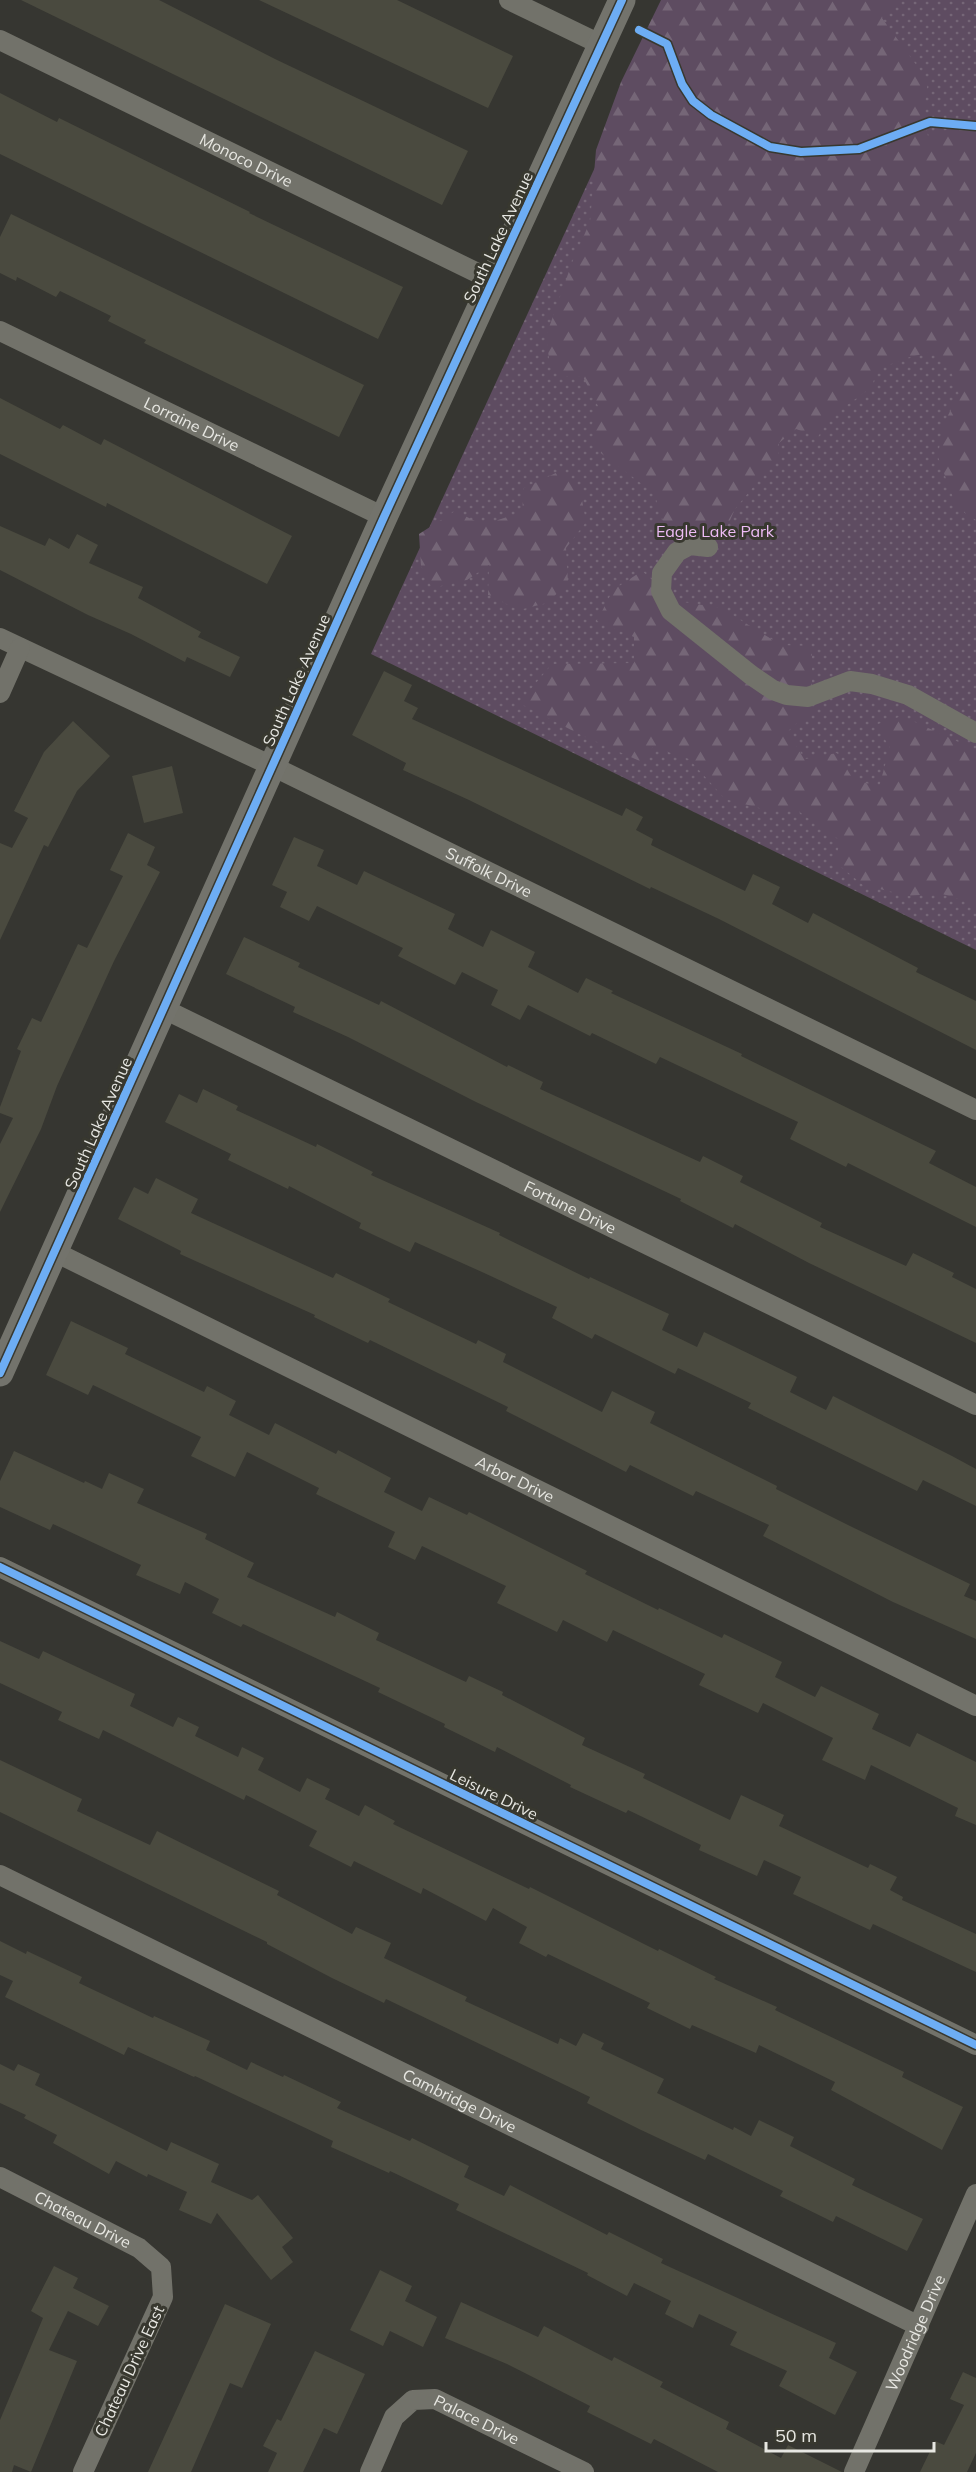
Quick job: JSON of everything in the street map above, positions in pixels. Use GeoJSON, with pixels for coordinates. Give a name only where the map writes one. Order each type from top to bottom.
{"type":"FeatureCollection","features":[{"type":"Feature","properties":{"kind":"street"},"geometry":{"type":"LineString","coordinates":[[509,0],[602,45]]}},
{"type":"Feature","properties":{"kind":"street","name":"South Lake Avenue"},"geometry":{"type":"LineString","coordinates":[[0,1373],[384,518],[622,0]]}},
{"type":"Feature","properties":{"kind":"street","name":"Monoco Drive"},"geometry":{"type":"LineString","coordinates":[[0,40],[492,280]]}},
{"type":"Feature","properties":{"kind":"street","name":"Lorraine Drive"},"geometry":{"type":"LineString","coordinates":[[0,331],[384,518]]}},
{"type":"Feature","properties":{"kind":"street"},"geometry":{"type":"LineString","coordinates":[[708,547],[690,545],[676,552],[662,573],[661,591],[671,611],[766,685],[787,695],[808,697],[849,681],[872,684],[908,695],[976,733]]}},
{"type":"Feature","properties":{"kind":"street","name":"Suffolk Drive"},"geometry":{"type":"LineString","coordinates":[[0,638],[272,766],[976,1110]]}},
{"type":"Feature","properties":{"kind":"street"},"geometry":{"type":"LineString","coordinates":[[0,693],[20,648]]}},
{"type":"Feature","properties":{"kind":"street","name":"Fortune Drive"},"geometry":{"type":"LineString","coordinates":[[164,1009],[976,1405]]}},
{"type":"Feature","properties":{"kind":"street","name":"Arbor Drive"},"geometry":{"type":"LineString","coordinates":[[55,1252],[976,1706]]}},
{"type":"Feature","properties":{"kind":"street","name":"Leisure Drive"},"geometry":{"type":"LineString","coordinates":[[0,1567],[976,2046]]}},
{"type":"Feature","properties":{"kind":"street","name":"Cambridge Drive"},"geometry":{"type":"LineString","coordinates":[[0,1875],[919,2326]]}},
{"type":"Feature","properties":{"kind":"street","name":"Chateau Drive"},"geometry":{"type":"LineString","coordinates":[[0,2177],[139,2248],[161,2267]]}},
{"type":"Feature","properties":{"kind":"street","name":"Woodridge Drive"},"geometry":{"type":"LineString","coordinates":[[854,2472],[976,2194]]}},
{"type":"Feature","properties":{"kind":"street","name":"Chateau Drive East"},"geometry":{"type":"LineString","coordinates":[[83,2472],[163,2297],[161,2267]]}},
{"type":"Feature","properties":{"kind":"street","name":"Palace Drive"},"geometry":{"type":"LineString","coordinates":[[369,2472],[394,2417],[413,2400],[435,2398],[584,2472]]}},
{"type":"Feature","properties":{"kind":"green space"},"geometry":{"type":"Polygon","coordinates":[[[661,0],[898,0],[882,18],[928,81],[923,115],[928,136],[956,127],[976,128],[976,520],[957,508],[938,457],[942,427],[959,394],[951,371],[935,351],[910,357],[878,369],[871,388],[830,417],[818,437],[796,429],[779,443],[778,462],[767,470],[735,509],[719,545],[665,527],[654,493],[598,451],[591,428],[598,406],[583,377],[563,376],[550,366],[546,336],[573,260],[590,222],[596,150],[621,82],[661,0]]]}},
{"type":"Feature","properties":{"kind":"green space","name":"Eagle Lake Park"},"geometry":{"type":"Polygon","coordinates":[[[672,0],[976,0],[976,950],[371,654],[672,0]]]}},
{"type":"Feature","properties":{"kind":"green space"},"geometry":{"type":"Polygon","coordinates":[[[558,472],[580,489],[586,522],[566,548],[568,583],[547,603],[519,610],[488,595],[489,565],[467,580],[432,588],[421,566],[419,534],[455,511],[483,525],[522,512],[524,488],[558,472]]]}},
{"type":"Feature","properties":{"kind":"green space"},"geometry":{"type":"Polygon","coordinates":[[[642,571],[677,601],[721,608],[781,645],[812,646],[812,710],[787,732],[805,759],[837,753],[853,779],[879,787],[890,747],[875,725],[902,716],[976,750],[976,907],[969,902],[939,893],[909,896],[863,885],[834,861],[841,841],[798,811],[767,810],[725,799],[689,759],[653,747],[642,762],[581,735],[519,703],[552,664],[634,663],[634,637],[597,621],[613,590],[642,571]]]}},
{"type":"Feature","properties":{"kind":"building"},"geometry":{"type":"Polygon","coordinates":[[[21,0],[159,0],[275,59],[468,151],[442,205],[21,0]]]}},
{"type":"Feature","properties":{"kind":"building"},"geometry":{"type":"Polygon","coordinates":[[[259,0],[397,0],[513,56],[488,108],[259,0]]]}},
{"type":"Feature","properties":{"kind":"building"},"geometry":{"type":"Polygon","coordinates":[[[0,93],[57,122],[59,118],[403,287],[378,339],[0,154],[0,93]]]}},
{"type":"Feature","properties":{"kind":"building"},"geometry":{"type":"Polygon","coordinates":[[[11,214],[364,385],[339,437],[144,343],[146,340],[108,321],[111,316],[60,291],[56,297],[17,277],[16,281],[0,273],[0,237],[11,214]]]}},
{"type":"Feature","properties":{"kind":"building"},"geometry":{"type":"Polygon","coordinates":[[[0,398],[60,429],[63,425],[101,445],[104,439],[292,536],[267,584],[107,503],[106,507],[0,454],[0,398]]]}},
{"type":"Feature","properties":{"kind":"building"},"geometry":{"type":"Polygon","coordinates":[[[0,526],[45,546],[49,538],[69,549],[77,534],[98,545],[89,563],[143,587],[138,598],[201,632],[198,637],[240,657],[230,677],[187,657],[185,662],[0,570],[0,526]]]}},
{"type":"Feature","properties":{"kind":"building"},"geometry":{"type":"Polygon","coordinates":[[[384,671],[412,685],[404,701],[418,708],[412,719],[622,816],[626,808],[643,817],[636,830],[653,839],[651,845],[745,891],[753,874],[780,887],[772,904],[808,923],[813,913],[918,968],[916,972],[976,1001],[976,1050],[719,919],[651,887],[650,889],[403,770],[406,763],[352,735],[384,671]]]}},
{"type":"Feature","properties":{"kind":"building"},"geometry":{"type":"Polygon","coordinates":[[[73,721],[110,756],[77,791],[48,847],[44,845],[0,940],[0,843],[12,848],[28,818],[14,811],[44,752],[73,721]]]}},
{"type":"Feature","properties":{"kind":"building"},"geometry":{"type":"Polygon","coordinates":[[[172,766],[183,813],[144,823],[132,776],[172,766]]]}},
{"type":"Feature","properties":{"kind":"building"},"geometry":{"type":"Polygon","coordinates":[[[128,833],[155,847],[147,865],[160,872],[114,961],[57,1086],[41,1129],[0,1212],[0,1144],[13,1118],[0,1113],[0,1107],[21,1051],[17,1049],[32,1018],[41,1022],[78,944],[87,948],[123,876],[110,870],[128,833]]]}},
{"type":"Feature","properties":{"kind":"building"},"geometry":{"type":"Polygon","coordinates":[[[294,837],[324,850],[317,866],[357,885],[364,871],[455,914],[448,929],[483,947],[491,930],[535,952],[528,967],[578,993],[586,978],[613,991],[611,993],[742,1054],[741,1056],[936,1151],[929,1163],[976,1187],[976,1227],[848,1163],[846,1167],[790,1139],[798,1122],[660,1057],[656,1064],[592,1033],[590,1036],[528,1005],[520,1020],[491,1005],[498,990],[462,972],[455,985],[398,956],[403,948],[317,906],[309,921],[280,907],[287,892],[272,885],[294,837]]]}},
{"type":"Feature","properties":{"kind":"building"},"geometry":{"type":"Polygon","coordinates":[[[244,937],[300,963],[298,967],[379,1005],[381,1001],[507,1067],[508,1065],[543,1082],[540,1089],[700,1162],[703,1156],[743,1176],[740,1182],[822,1223],[820,1227],[906,1266],[913,1253],[954,1273],[952,1277],[976,1289],[976,1343],[809,1263],[735,1224],[733,1228],[680,1201],[681,1199],[293,1012],[295,1007],[226,974],[244,937]]]}},
{"type":"Feature","properties":{"kind":"building"},"geometry":{"type":"Polygon","coordinates":[[[203,1089],[238,1106],[236,1110],[316,1147],[317,1144],[373,1172],[371,1175],[500,1233],[499,1235],[589,1279],[590,1277],[669,1314],[662,1330],[697,1347],[704,1332],[797,1377],[790,1392],[826,1410],[833,1396],[952,1456],[976,1469],[976,1506],[923,1480],[917,1491],[748,1408],[751,1403],[678,1368],[675,1374],[595,1334],[592,1339],[552,1318],[557,1307],[415,1242],[410,1252],[359,1228],[361,1223],[289,1186],[288,1189],[228,1160],[231,1154],[165,1122],[179,1094],[197,1103],[203,1089]]]}},
{"type":"Feature","properties":{"kind":"building"},"geometry":{"type":"Polygon","coordinates":[[[156,1178],[198,1199],[191,1213],[333,1278],[336,1273],[390,1299],[388,1302],[476,1344],[478,1340],[506,1354],[503,1362],[602,1412],[612,1391],[655,1412],[650,1423],[777,1486],[776,1489],[970,1584],[964,1596],[976,1601],[976,1639],[893,1602],[763,1536],[769,1525],[696,1491],[693,1496],[630,1465],[626,1472],[506,1411],[508,1407],[370,1340],[368,1343],[314,1317],[315,1315],[180,1254],[181,1251],[118,1219],[134,1187],[148,1194],[156,1178]]]}},
{"type":"Feature","properties":{"kind":"building"},"geometry":{"type":"Polygon","coordinates":[[[71,1321],[128,1348],[125,1354],[204,1392],[207,1386],[236,1401],[229,1415],[269,1435],[275,1423],[336,1454],[338,1450],[391,1478],[384,1492],[422,1511],[429,1497],[467,1515],[469,1512],[587,1571],[585,1574],[658,1610],[659,1608],[722,1638],[724,1634],[782,1662],[775,1677],[815,1697],[821,1686],[879,1714],[872,1729],[910,1747],[917,1733],[976,1762],[976,1825],[955,1816],[958,1808],[871,1765],[865,1780],[822,1760],[833,1738],[763,1703],[758,1713],[699,1685],[705,1674],[613,1630],[607,1642],[563,1620],[557,1632],[497,1603],[506,1586],[422,1546],[415,1560],[388,1547],[395,1532],[316,1494],[319,1488],[247,1452],[235,1477],[191,1456],[201,1437],[93,1385],[88,1395],[46,1375],[71,1321]]]}},
{"type":"Feature","properties":{"kind":"building"},"geometry":{"type":"Polygon","coordinates":[[[14,1451],[102,1489],[109,1473],[144,1489],[137,1503],[207,1534],[205,1539],[254,1563],[247,1577],[335,1617],[337,1612],[379,1633],[376,1640],[466,1682],[469,1676],[503,1692],[502,1695],[585,1738],[582,1745],[645,1774],[643,1778],[730,1820],[741,1795],[784,1815],[779,1826],[868,1868],[870,1864],[897,1877],[890,1890],[903,1897],[902,1900],[976,1934],[976,1972],[873,1924],[870,1930],[793,1894],[801,1877],[764,1860],[757,1876],[699,1850],[701,1845],[628,1810],[626,1813],[570,1787],[571,1785],[497,1747],[495,1752],[444,1727],[445,1724],[378,1692],[380,1688],[243,1624],[241,1627],[212,1613],[219,1599],[185,1582],[180,1594],[136,1575],[141,1565],[53,1524],[50,1530],[0,1507],[0,1481],[14,1451]]]}},
{"type":"Feature","properties":{"kind":"building"},"geometry":{"type":"Polygon","coordinates":[[[0,1641],[39,1659],[43,1651],[135,1694],[130,1706],[173,1727],[178,1717],[199,1727],[195,1736],[238,1757],[242,1747],[264,1758],[258,1770],[300,1792],[307,1778],[330,1789],[325,1799],[359,1816],[365,1805],[395,1821],[393,1824],[529,1889],[530,1887],[658,1951],[659,1949],[716,1977],[714,1979],[777,2007],[775,2010],[904,2072],[902,2077],[963,2107],[942,2150],[831,2090],[835,2082],[759,2045],[756,2053],[692,2025],[690,2029],[647,2008],[650,2003],[548,1954],[546,1957],[519,1943],[527,1927],[493,1908],[486,1921],[423,1888],[421,1894],[354,1861],[351,1867],[309,1846],[317,1831],[246,1795],[244,1800],[103,1730],[99,1739],[58,1720],[62,1712],[0,1683],[0,1641]]]}},
{"type":"Feature","properties":{"kind":"building"},"geometry":{"type":"Polygon","coordinates":[[[0,1760],[82,1799],[77,1811],[150,1845],[157,1831],[279,1891],[277,1895],[352,1934],[356,1927],[391,1943],[384,1958],[467,1997],[465,2001],[558,2044],[560,2038],[576,2046],[583,2033],[604,2043],[601,2049],[664,2079],[657,2093],[733,2130],[734,2127],[751,2136],[759,2120],[794,2137],[790,2146],[855,2179],[852,2185],[923,2219],[907,2251],[836,2216],[833,2222],[780,2196],[783,2191],[708,2154],[705,2160],[639,2129],[587,2103],[590,2097],[386,1999],[384,2003],[332,1978],[267,1942],[0,1812],[0,1760]]]}},
{"type":"Feature","properties":{"kind":"building"},"geometry":{"type":"Polygon","coordinates":[[[0,1941],[82,1977],[79,1983],[153,2018],[154,2016],[210,2041],[206,2050],[247,2070],[251,2062],[283,2077],[284,2075],[341,2102],[337,2108],[410,2141],[412,2138],[469,2166],[464,2177],[504,2196],[510,2185],[607,2235],[609,2232],[663,2259],[661,2263],[836,2343],[829,2358],[857,2372],[835,2415],[779,2386],[787,2371],[730,2345],[737,2332],[699,2314],[693,2328],[665,2314],[671,2301],[634,2283],[627,2296],[587,2275],[588,2273],[456,2210],[459,2204],[390,2171],[389,2173],[331,2147],[333,2141],[128,2047],[124,2055],[5,1997],[13,1981],[0,1975],[0,1941]]]}},
{"type":"Feature","properties":{"kind":"building"},"geometry":{"type":"Polygon","coordinates":[[[0,2064],[14,2071],[18,2064],[40,2074],[35,2085],[167,2151],[171,2142],[219,2164],[211,2182],[252,2200],[258,2195],[293,2238],[282,2247],[293,2262],[271,2280],[217,2213],[211,2224],[179,2210],[187,2192],[148,2174],[147,2177],[116,2161],[109,2174],[53,2143],[57,2135],[24,2118],[26,2115],[0,2103],[0,2064]]]}},
{"type":"Feature","properties":{"kind":"building"},"geometry":{"type":"Polygon","coordinates":[[[54,2266],[78,2278],[73,2288],[109,2306],[98,2326],[68,2311],[49,2350],[77,2361],[31,2472],[14,2465],[12,2472],[0,2472],[0,2420],[43,2318],[31,2311],[54,2266]]]}},
{"type":"Feature","properties":{"kind":"building"},"geometry":{"type":"Polygon","coordinates":[[[380,2270],[412,2286],[405,2301],[437,2317],[423,2347],[390,2331],[383,2346],[350,2330],[380,2270]]]}},
{"type":"Feature","properties":{"kind":"building"},"geometry":{"type":"Polygon","coordinates":[[[461,2302],[538,2337],[544,2326],[612,2361],[614,2357],[663,2382],[660,2387],[729,2422],[726,2429],[781,2458],[788,2445],[842,2472],[718,2472],[654,2439],[651,2444],[587,2412],[590,2406],[507,2364],[445,2338],[461,2302]]]}},
{"type":"Feature","properties":{"kind":"building"},"geometry":{"type":"Polygon","coordinates":[[[225,2304],[271,2324],[242,2388],[230,2383],[191,2472],[148,2472],[225,2304]]]}},
{"type":"Feature","properties":{"kind":"building"},"geometry":{"type":"Polygon","coordinates":[[[315,2351],[365,2374],[337,2434],[324,2428],[303,2472],[268,2472],[277,2453],[263,2446],[277,2419],[281,2421],[315,2351]]]}},
{"type":"Feature","properties":{"kind":"building"},"geometry":{"type":"Polygon","coordinates":[[[963,2372],[976,2378],[976,2453],[967,2472],[920,2472],[935,2441],[944,2445],[964,2405],[950,2399],[963,2372]]]}},
{"type":"Feature","properties":{"kind":"cycle path"},"geometry":{"type":"LineString","coordinates":[[0,1373],[384,517],[622,0]]}},
{"type":"Feature","properties":{"kind":"cycle path"},"geometry":{"type":"LineString","coordinates":[[639,30],[667,44],[682,84],[693,101],[711,115],[770,147],[801,152],[859,149],[930,122],[976,126]]}},
{"type":"Feature","properties":{"kind":"cycle path"},"geometry":{"type":"LineString","coordinates":[[0,1567],[976,2045]]}}]}
